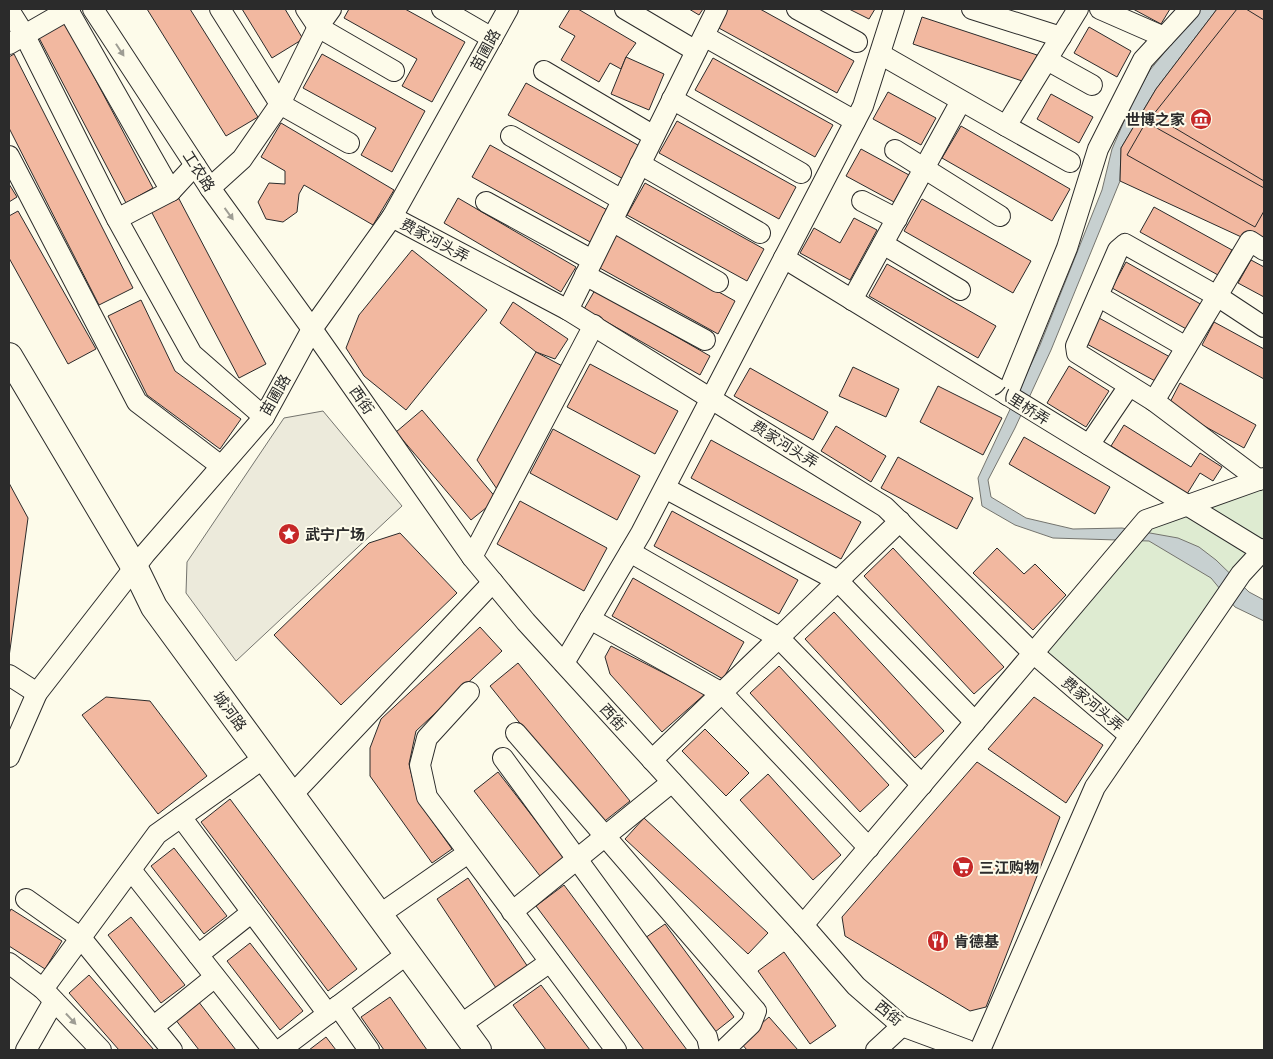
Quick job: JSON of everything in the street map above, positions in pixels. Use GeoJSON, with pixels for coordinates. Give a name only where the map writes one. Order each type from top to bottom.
{"type":"FeatureCollection","features":[{"type":"Feature","properties":{"kind":"main road","name":"城河路"},"geometry":{"type":"LineString","coordinates":[[9,356],[135,568],[154,607],[478,1050]]}},
{"type":"Feature","properties":{"kind":"street"},"geometry":{"type":"LineString","coordinates":[[16,39],[69,9],[171,191]]}},
{"type":"Feature","properties":{"kind":"street","name":"工农路"},"geometry":{"type":"LineString","coordinates":[[93,9],[210,188],[312,329]]}},
{"type":"Feature","properties":{"kind":"street"},"geometry":{"type":"LineString","coordinates":[[220,9],[280,104],[349,143]]}},
{"type":"Feature","properties":{"kind":"street"},"geometry":{"type":"LineString","coordinates":[[306,9],[318,28],[394,71]]}},
{"type":"Feature","properties":{"kind":"street"},"geometry":{"type":"LineString","coordinates":[[210,188],[242,159],[280,104],[318,28],[331,9]]}},
{"type":"Feature","properties":{"kind":"street"},"geometry":{"type":"LineString","coordinates":[[442,9],[492,38]]}},
{"type":"Feature","properties":{"kind":"street","name":"苗圃路"},"geometry":{"type":"LineString","coordinates":[[9,757],[36,693],[135,568],[264,416],[312,329],[392,217],[508,9]]}},
{"type":"Feature","properties":{"kind":"street"},"geometry":{"type":"LineString","coordinates":[[625,9],[700,44],[856,122]]}},
{"type":"Feature","properties":{"kind":"street"},"geometry":{"type":"LineString","coordinates":[[568,310],[717,9]]}},
{"type":"Feature","properties":{"kind":"street"},"geometry":{"type":"LineString","coordinates":[[798,9],[857,42]]}},
{"type":"Feature","properties":{"kind":"street"},"geometry":{"type":"LineString","coordinates":[[564,663],[630,552],[665,488],[856,122],[863,106],[894,9]]}},
{"type":"Feature","properties":{"kind":"street"},"geometry":{"type":"LineString","coordinates":[[972,9],[1061,37]]}},
{"type":"Feature","properties":{"kind":"street"},"geometry":{"type":"LineString","coordinates":[[1006,126],[1078,9]]}},
{"type":"Feature","properties":{"kind":"street"},"geometry":{"type":"LineString","coordinates":[[1100,9],[1164,37]]}},
{"type":"Feature","properties":{"kind":"street"},"geometry":{"type":"LineString","coordinates":[[1007,395],[1068,248],[1098,149],[1143,60],[1190,9]]}},
{"type":"Feature","properties":{"kind":"street"},"geometry":{"type":"LineString","coordinates":[[9,10],[16,39],[192,354],[264,416]]}},
{"type":"Feature","properties":{"kind":"street"},"geometry":{"type":"LineString","coordinates":[[880,54],[1070,162]]}},
{"type":"Feature","properties":{"kind":"street"},"geometry":{"type":"LineString","coordinates":[[1047,60],[1092,85]]}},
{"type":"Feature","properties":{"kind":"street"},"geometry":{"type":"LineString","coordinates":[[544,71],[654,136]]}},
{"type":"Feature","properties":{"kind":"street"},"geometry":{"type":"LineString","coordinates":[[672,99],[802,173]]}},
{"type":"Feature","properties":{"kind":"street"},"geometry":{"type":"LineString","coordinates":[[852,300],[961,100]]}},
{"type":"Feature","properties":{"kind":"street"},"geometry":{"type":"LineString","coordinates":[[511,136],[622,200]]}},
{"type":"Feature","properties":{"kind":"street"},"geometry":{"type":"LineString","coordinates":[[895,150],[1000,216]]}},
{"type":"Feature","properties":{"kind":"street"},"geometry":{"type":"LineString","coordinates":[[9,156],[137,402],[221,466]]}},
{"type":"Feature","properties":{"kind":"street"},"geometry":{"type":"LineString","coordinates":[[640,164],[760,232]]}},
{"type":"Feature","properties":{"kind":"street"},"geometry":{"type":"LineString","coordinates":[[117,220],[171,191],[195,165]]}},
{"type":"Feature","properties":{"kind":"street"},"geometry":{"type":"LineString","coordinates":[[486,202],[705,340]]}},
{"type":"Feature","properties":{"kind":"street"},"geometry":{"type":"LineString","coordinates":[[862,202],[897,219]]}},
{"type":"Feature","properties":{"kind":"street","name":"费家河头弄"},"geometry":{"type":"LineString","coordinates":[[392,217],[568,310],[885,507],[1033,653],[1130,736]]}},
{"type":"Feature","properties":{"kind":"street"},"geometry":{"type":"LineString","coordinates":[[612,221],[718,282]]}},
{"type":"Feature","properties":{"kind":"street"},"geometry":{"type":"LineString","coordinates":[[1154,401],[1250,241],[1264,250]]}},
{"type":"Feature","properties":{"kind":"street"},"geometry":{"type":"LineString","coordinates":[[883,244],[960,290]]}},
{"type":"Feature","properties":{"kind":"street"},"geometry":{"type":"LineString","coordinates":[[1262,479],[1154,401],[1078,353],[1076,346],[1118,250],[1125,244],[1217,296],[1264,327]]}},
{"type":"Feature","properties":{"kind":"street","name":"八里桥弄"},"geometry":{"type":"LineString","coordinates":[[784,258],[1187,506],[1263,550]]}},
{"type":"Feature","properties":{"kind":"street"},"geometry":{"type":"LineString","coordinates":[[1098,296],[1186,347]]}},
{"type":"Feature","properties":{"kind":"street"},"geometry":{"type":"LineString","coordinates":[[472,556],[594,326]]}},
{"type":"Feature","properties":{"kind":"street","name":"西街"},"geometry":{"type":"LineString","coordinates":[[312,329],[472,556],[493,582],[856,986],[902,1026],[967,1050]]}},
{"type":"Feature","properties":{"kind":"street"},"geometry":{"type":"LineString","coordinates":[[1089,445],[1129,386]]}},
{"type":"Feature","properties":{"kind":"street"},"geometry":{"type":"LineString","coordinates":[[803,925],[1146,520],[1262,479]]}},
{"type":"Feature","properties":{"kind":"street"},"geometry":{"type":"LineString","coordinates":[[665,488],[838,581],[975,722]]}},
{"type":"Feature","properties":{"kind":"street"},"geometry":{"type":"LineString","coordinates":[[652,760],[900,521]]}},
{"type":"Feature","properties":{"kind":"street"},"geometry":{"type":"LineString","coordinates":[[980,1050],[1095,786],[1241,574],[1263,550]]}},
{"type":"Feature","properties":{"kind":"street"},"geometry":{"type":"LineString","coordinates":[[630,552],[779,638],[922,785]]}},
{"type":"Feature","properties":{"kind":"street"},"geometry":{"type":"LineString","coordinates":[[292,795],[493,582]]}},
{"type":"Feature","properties":{"kind":"street"},"geometry":{"type":"LineString","coordinates":[[590,619],[722,693],[868,848]]}},
{"type":"Feature","properties":{"kind":"street"},"geometry":{"type":"LineString","coordinates":[[9,675],[36,693]]}},
{"type":"Feature","properties":{"kind":"street"},"geometry":{"type":"LineString","coordinates":[[469,692],[427,738],[420,765],[427,797],[550,962],[612,1049]]}},
{"type":"Feature","properties":{"kind":"street"},"geometry":{"type":"LineString","coordinates":[[516,732],[756,1011],[751,1024],[724,1050]]}},
{"type":"Feature","properties":{"kind":"street"},"geometry":{"type":"LineString","coordinates":[[26,1050],[49,995],[81,938],[157,834],[264,758]]}},
{"type":"Feature","properties":{"kind":"street"},"geometry":{"type":"LineString","coordinates":[[503,758],[707,1037],[710,1050]]}},
{"type":"Feature","properties":{"kind":"street"},"geometry":{"type":"LineString","coordinates":[[512,912],[672,782]]}},
{"type":"Feature","properties":{"kind":"street"},"geometry":{"type":"LineString","coordinates":[[181,817],[252,912],[333,1010],[369,1050]]}},
{"type":"Feature","properties":{"kind":"street"},"geometry":{"type":"LineString","coordinates":[[379,915],[468,853]]}},
{"type":"Feature","properties":{"kind":"street"},"geometry":{"type":"LineString","coordinates":[[131,870],[273,1050]]}},
{"type":"Feature","properties":{"kind":"street"},"geometry":{"type":"LineString","coordinates":[[26,898],[81,938],[172,1050]]}},
{"type":"Feature","properties":{"kind":"street"},"geometry":{"type":"LineString","coordinates":[[198,955],[252,912]]}},
{"type":"Feature","properties":{"kind":"street"},"geometry":{"type":"LineString","coordinates":[[280,1050],[407,954]]}},
{"type":"Feature","properties":{"kind":"street"},"geometry":{"type":"LineString","coordinates":[[460,1026],[550,962]]}},
{"type":"Feature","properties":{"kind":"street"},"geometry":{"type":"LineString","coordinates":[[9,963],[49,995],[101,1050]]}},
{"type":"Feature","properties":{"kind":"street"},"geometry":{"type":"LineString","coordinates":[[152,1027],[215,977]]}},
{"type":"Feature","properties":{"kind":"street"},"geometry":{"type":"LineString","coordinates":[[876,1050],[902,1026]]}},
{"type":"Feature","properties":{"kind":"green space"},"geometry":{"type":"Polygon","coordinates":[[[1264,482],[1264,549],[1130,736],[1033,653],[1146,520],[1264,482]]]}},
{"type":"Feature","properties":{"kind":"shaded area"},"geometry":{"type":"Polygon","coordinates":[[[1200,9],[1217,9],[1156,89],[1121,148],[1120,181],[1051,350],[1015,428],[988,480],[991,497],[1026,518],[1073,529],[1122,528],[1178,538],[1199,547],[1216,560],[1249,592],[1264,600],[1264,621],[1235,607],[1211,578],[1149,541],[1053,538],[1015,525],[982,506],[978,478],[1040,345],[1102,190],[1112,149],[1132,103],[1150,70],[1200,9]]]}},
{"type":"Feature","properties":{"kind":"shaded area","name":"武宁广场"},"geometry":{"type":"Polygon","coordinates":[[[323,411],[402,506],[236,661],[186,593],[187,562],[284,418],[323,411]]]}},
{"type":"Feature","properties":{"kind":"building"},"geometry":{"type":"Polygon","coordinates":[[[147,9],[190,9],[258,117],[226,136],[147,9]]]}},
{"type":"Feature","properties":{"kind":"building"},"geometry":{"type":"Polygon","coordinates":[[[242,9],[285,9],[303,39],[272,58],[242,9]]]}},
{"type":"Feature","properties":{"kind":"building"},"geometry":{"type":"Polygon","coordinates":[[[349,9],[405,9],[465,42],[432,102],[402,86],[417,59],[344,18],[349,9]]]}},
{"type":"Feature","properties":{"kind":"building"},"geometry":{"type":"Polygon","coordinates":[[[570,9],[578,9],[636,43],[626,57],[621,69],[610,63],[599,82],[561,60],[575,36],[559,27],[570,9]]]}},
{"type":"Feature","properties":{"kind":"building"},"geometry":{"type":"Polygon","coordinates":[[[689,9],[703,9],[699,15],[689,9]]]}},
{"type":"Feature","properties":{"kind":"building"},"geometry":{"type":"Polygon","coordinates":[[[727,9],[760,9],[854,61],[837,93],[717,27],[727,9]]]}},
{"type":"Feature","properties":{"kind":"building"},"geometry":{"type":"Polygon","coordinates":[[[849,9],[875,9],[869,19],[849,9]]]}},
{"type":"Feature","properties":{"kind":"building"},"geometry":{"type":"Polygon","coordinates":[[[1133,9],[1170,9],[1161,24],[1133,9]]]}},
{"type":"Feature","properties":{"kind":"building","name":"世博之家"},"geometry":{"type":"Polygon","coordinates":[[[1217,9],[1264,9],[1264,250],[1250,241],[1120,181],[1121,148],[1156,89],[1217,9]]]}},
{"type":"Feature","properties":{"kind":"building"},"geometry":{"type":"Polygon","coordinates":[[[1237,9],[1246,9],[1264,20],[1264,181],[1153,115],[1237,9]]]}},
{"type":"Feature","properties":{"kind":"building"},"geometry":{"type":"Polygon","coordinates":[[[922,17],[1037,55],[1028,83],[913,44],[922,17]]]}},
{"type":"Feature","properties":{"kind":"building"},"geometry":{"type":"Polygon","coordinates":[[[65,22],[153,188],[126,203],[38,36],[65,22]]]}},
{"type":"Feature","properties":{"kind":"building"},"geometry":{"type":"Polygon","coordinates":[[[1089,27],[1131,51],[1117,77],[1074,53],[1089,27]]]}},
{"type":"Feature","properties":{"kind":"building"},"geometry":{"type":"Polygon","coordinates":[[[14,54],[133,288],[99,305],[9,128],[9,57],[14,54]]]}},
{"type":"Feature","properties":{"kind":"building"},"geometry":{"type":"Polygon","coordinates":[[[322,54],[425,111],[392,172],[361,155],[376,128],[303,88],[322,54]]]}},
{"type":"Feature","properties":{"kind":"building"},"geometry":{"type":"Polygon","coordinates":[[[626,57],[664,74],[649,110],[611,94],[626,57]]]}},
{"type":"Feature","properties":{"kind":"building"},"geometry":{"type":"Polygon","coordinates":[[[713,58],[833,125],[815,157],[695,90],[713,58]]]}},
{"type":"Feature","properties":{"kind":"building"},"geometry":{"type":"Polygon","coordinates":[[[526,83],[645,149],[627,181],[508,115],[526,83]]]}},
{"type":"Feature","properties":{"kind":"building"},"geometry":{"type":"Polygon","coordinates":[[[888,92],[936,118],[921,145],[873,119],[888,92]]]}},
{"type":"Feature","properties":{"kind":"building"},"geometry":{"type":"Polygon","coordinates":[[[1051,94],[1093,117],[1079,143],[1037,119],[1051,94]]]}},
{"type":"Feature","properties":{"kind":"building"},"geometry":{"type":"Polygon","coordinates":[[[677,121],[796,187],[779,219],[659,153],[677,121]]]}},
{"type":"Feature","properties":{"kind":"building"},"geometry":{"type":"Polygon","coordinates":[[[1146,122],[1264,188],[1264,211],[1255,227],[1127,155],[1146,122]]]}},
{"type":"Feature","properties":{"kind":"building"},"geometry":{"type":"Polygon","coordinates":[[[281,123],[394,190],[373,225],[304,185],[299,194],[297,212],[283,222],[266,219],[258,202],[269,183],[285,184],[285,171],[261,157],[281,123]]]}},
{"type":"Feature","properties":{"kind":"building"},"geometry":{"type":"Polygon","coordinates":[[[961,126],[1070,189],[1052,221],[942,158],[961,126]]]}},
{"type":"Feature","properties":{"kind":"building"},"geometry":{"type":"Polygon","coordinates":[[[490,145],[609,211],[592,243],[472,177],[490,145]]]}},
{"type":"Feature","properties":{"kind":"building"},"geometry":{"type":"Polygon","coordinates":[[[861,149],[909,175],[894,202],[846,176],[861,149]]]}},
{"type":"Feature","properties":{"kind":"building"},"geometry":{"type":"Polygon","coordinates":[[[645,183],[764,249],[747,281],[627,215],[645,183]]]}},
{"type":"Feature","properties":{"kind":"building"},"geometry":{"type":"Polygon","coordinates":[[[9,184],[17,197],[9,202],[9,184]]]}},
{"type":"Feature","properties":{"kind":"building"},"geometry":{"type":"Polygon","coordinates":[[[178,197],[266,364],[239,378],[151,211],[178,197]]]}},
{"type":"Feature","properties":{"kind":"building"},"geometry":{"type":"Polygon","coordinates":[[[458,198],[576,267],[561,292],[444,223],[458,198]]]}},
{"type":"Feature","properties":{"kind":"building"},"geometry":{"type":"Polygon","coordinates":[[[922,199],[1031,261],[1013,293],[904,231],[922,199]]]}},
{"type":"Feature","properties":{"kind":"building"},"geometry":{"type":"Polygon","coordinates":[[[1154,207],[1232,250],[1218,275],[1140,232],[1154,207]]]}},
{"type":"Feature","properties":{"kind":"building"},"geometry":{"type":"Polygon","coordinates":[[[18,211],[96,349],[68,364],[9,258],[9,216],[18,211]]]}},
{"type":"Feature","properties":{"kind":"building"},"geometry":{"type":"Polygon","coordinates":[[[854,218],[877,230],[850,280],[800,253],[814,228],[840,243],[854,218]]]}},
{"type":"Feature","properties":{"kind":"building"},"geometry":{"type":"Polygon","coordinates":[[[616,235],[735,301],[718,334],[598,267],[616,235]]]}},
{"type":"Feature","properties":{"kind":"building"},"geometry":{"type":"Polygon","coordinates":[[[412,250],[487,310],[406,410],[364,376],[346,348],[359,315],[412,250]]]}},
{"type":"Feature","properties":{"kind":"building"},"geometry":{"type":"Polygon","coordinates":[[[1251,260],[1264,267],[1264,297],[1238,283],[1251,260]]]}},
{"type":"Feature","properties":{"kind":"building"},"geometry":{"type":"Polygon","coordinates":[[[1126,262],[1204,306],[1190,331],[1112,288],[1126,262]]]}},
{"type":"Feature","properties":{"kind":"building"},"geometry":{"type":"Polygon","coordinates":[[[887,264],[996,326],[978,358],[869,296],[887,264]]]}},
{"type":"Feature","properties":{"kind":"building"},"geometry":{"type":"Polygon","coordinates":[[[595,290],[710,356],[700,375],[584,309],[595,290]]]}},
{"type":"Feature","properties":{"kind":"building"},"geometry":{"type":"Polygon","coordinates":[[[141,300],[175,371],[241,419],[220,449],[147,395],[108,316],[141,300]]]}},
{"type":"Feature","properties":{"kind":"building"},"geometry":{"type":"Polygon","coordinates":[[[513,302],[568,339],[555,359],[536,352],[500,323],[513,302]]]}},
{"type":"Feature","properties":{"kind":"building"},"geometry":{"type":"Polygon","coordinates":[[[1099,318],[1170,357],[1157,382],[1085,343],[1099,318]]]}},
{"type":"Feature","properties":{"kind":"building"},"geometry":{"type":"Polygon","coordinates":[[[1214,322],[1264,349],[1264,379],[1202,345],[1214,322]]]}},
{"type":"Feature","properties":{"kind":"building"},"geometry":{"type":"Polygon","coordinates":[[[536,352],[566,368],[499,492],[477,460],[536,352]]]}},
{"type":"Feature","properties":{"kind":"building"},"geometry":{"type":"Polygon","coordinates":[[[590,364],[678,411],[655,454],[567,407],[590,364]]]}},
{"type":"Feature","properties":{"kind":"building"},"geometry":{"type":"Polygon","coordinates":[[[1069,366],[1109,391],[1086,427],[1047,403],[1069,366]]]}},
{"type":"Feature","properties":{"kind":"building"},"geometry":{"type":"Polygon","coordinates":[[[853,367],[899,389],[886,417],[839,396],[853,367]]]}},
{"type":"Feature","properties":{"kind":"building"},"geometry":{"type":"Polygon","coordinates":[[[750,368],[828,412],[813,440],[734,396],[750,368]]]}},
{"type":"Feature","properties":{"kind":"building"},"geometry":{"type":"Polygon","coordinates":[[[1180,383],[1256,425],[1244,448],[1168,406],[1180,383]]]}},
{"type":"Feature","properties":{"kind":"building"},"geometry":{"type":"Polygon","coordinates":[[[938,386],[1002,418],[983,455],[920,422],[938,386]]]}},
{"type":"Feature","properties":{"kind":"building"},"geometry":{"type":"Polygon","coordinates":[[[422,410],[497,499],[471,520],[396,432],[422,410]]]}},
{"type":"Feature","properties":{"kind":"building"},"geometry":{"type":"Polygon","coordinates":[[[1124,425],[1191,467],[1200,453],[1222,467],[1213,481],[1200,473],[1187,494],[1111,446],[1124,425]]]}},
{"type":"Feature","properties":{"kind":"building"},"geometry":{"type":"Polygon","coordinates":[[[836,426],[886,456],[871,482],[821,451],[836,426]]]}},
{"type":"Feature","properties":{"kind":"building"},"geometry":{"type":"Polygon","coordinates":[[[553,429],[640,476],[617,520],[530,473],[553,429]]]}},
{"type":"Feature","properties":{"kind":"building"},"geometry":{"type":"Polygon","coordinates":[[[1024,437],[1110,487],[1095,514],[1009,464],[1024,437]]]}},
{"type":"Feature","properties":{"kind":"building"},"geometry":{"type":"Polygon","coordinates":[[[711,440],[861,522],[841,559],[691,478],[711,440]]]}},
{"type":"Feature","properties":{"kind":"building"},"geometry":{"type":"Polygon","coordinates":[[[898,457],[973,498],[957,529],[881,488],[898,457]]]}},
{"type":"Feature","properties":{"kind":"building"},"geometry":{"type":"Polygon","coordinates":[[[9,483],[28,518],[9,657],[9,483]]]}},
{"type":"Feature","properties":{"kind":"building"},"geometry":{"type":"Polygon","coordinates":[[[520,501],[607,548],[584,591],[497,544],[520,501]]]}},
{"type":"Feature","properties":{"kind":"building"},"geometry":{"type":"Polygon","coordinates":[[[672,511],[798,580],[779,614],[654,546],[672,511]]]}},
{"type":"Feature","properties":{"kind":"building"},"geometry":{"type":"Polygon","coordinates":[[[400,533],[457,593],[341,705],[274,635],[369,543],[400,533]]]}},
{"type":"Feature","properties":{"kind":"building"},"geometry":{"type":"Polygon","coordinates":[[[893,548],[1004,667],[974,694],[864,576],[893,548]]]}},
{"type":"Feature","properties":{"kind":"building"},"geometry":{"type":"Polygon","coordinates":[[[997,548],[1024,574],[1035,564],[1066,595],[1033,630],[973,573],[997,548]]]}},
{"type":"Feature","properties":{"kind":"building"},"geometry":{"type":"Polygon","coordinates":[[[633,578],[744,642],[723,679],[612,616],[633,578]]]}},
{"type":"Feature","properties":{"kind":"building"},"geometry":{"type":"Polygon","coordinates":[[[834,612],[944,731],[915,758],[805,639],[834,612]]]}},
{"type":"Feature","properties":{"kind":"building"},"geometry":{"type":"Polygon","coordinates":[[[480,627],[502,651],[416,731],[409,764],[418,801],[452,849],[432,863],[370,776],[370,748],[381,719],[480,627]]]}},
{"type":"Feature","properties":{"kind":"building"},"geometry":{"type":"Polygon","coordinates":[[[611,646],[705,694],[662,732],[610,674],[605,657],[611,646]]]}},
{"type":"Feature","properties":{"kind":"building"},"geometry":{"type":"Polygon","coordinates":[[[518,663],[630,801],[601,824],[490,686],[518,663]]]}},
{"type":"Feature","properties":{"kind":"building"},"geometry":{"type":"Polygon","coordinates":[[[779,666],[889,785],[860,812],[750,693],[779,666]]]}},
{"type":"Feature","properties":{"kind":"building"},"geometry":{"type":"Polygon","coordinates":[[[106,697],[150,701],[207,776],[158,814],[82,715],[106,697]]]}},
{"type":"Feature","properties":{"kind":"building"},"geometry":{"type":"Polygon","coordinates":[[[1034,697],[1103,745],[1066,803],[988,749],[1034,697]]]}},
{"type":"Feature","properties":{"kind":"building"},"geometry":{"type":"Polygon","coordinates":[[[705,729],[749,773],[726,796],[682,751],[705,729]]]}},
{"type":"Feature","properties":{"kind":"building","name":"三江购物"},"geometry":{"type":"Polygon","coordinates":[[[977,762],[1060,817],[986,1007],[970,1011],[845,936],[842,917],[977,762]]]}},
{"type":"Feature","properties":{"kind":"building"},"geometry":{"type":"Polygon","coordinates":[[[498,772],[564,857],[540,876],[474,791],[498,772]]]}},
{"type":"Feature","properties":{"kind":"building"},"geometry":{"type":"Polygon","coordinates":[[[768,774],[841,855],[813,880],[740,800],[768,774]]]}},
{"type":"Feature","properties":{"kind":"building"},"geometry":{"type":"Polygon","coordinates":[[[230,799],[357,969],[328,991],[201,822],[230,799]]]}},
{"type":"Feature","properties":{"kind":"building"},"geometry":{"type":"Polygon","coordinates":[[[644,818],[768,933],[748,954],[625,839],[644,818]]]}},
{"type":"Feature","properties":{"kind":"building"},"geometry":{"type":"Polygon","coordinates":[[[174,848],[227,916],[204,934],[151,866],[174,848]]]}},
{"type":"Feature","properties":{"kind":"building"},"geometry":{"type":"Polygon","coordinates":[[[468,878],[528,967],[496,988],[437,899],[468,878]]]}},
{"type":"Feature","properties":{"kind":"building"},"geometry":{"type":"Polygon","coordinates":[[[564,885],[687,1050],[644,1050],[536,906],[564,885]]]}},
{"type":"Feature","properties":{"kind":"building"},"geometry":{"type":"Polygon","coordinates":[[[11,909],[62,941],[45,969],[9,946],[9,913],[11,909]]]}},
{"type":"Feature","properties":{"kind":"building"},"geometry":{"type":"Polygon","coordinates":[[[131,917],[185,985],[161,1003],[108,935],[131,917]]]}},
{"type":"Feature","properties":{"kind":"building"},"geometry":{"type":"Polygon","coordinates":[[[665,924],[734,1017],[715,1032],[645,938],[665,924]]]}},
{"type":"Feature","properties":{"kind":"building"},"geometry":{"type":"Polygon","coordinates":[[[250,943],[303,1011],[280,1030],[227,961],[250,943]]]}},
{"type":"Feature","properties":{"kind":"building"},"geometry":{"type":"Polygon","coordinates":[[[784,952],[836,1026],[810,1044],[758,971],[784,952]]]}},
{"type":"Feature","properties":{"kind":"building"},"geometry":{"type":"Polygon","coordinates":[[[89,975],[154,1050],[119,1050],[69,993],[89,975]]]}},
{"type":"Feature","properties":{"kind":"building"},"geometry":{"type":"Polygon","coordinates":[[[541,985],[590,1050],[546,1050],[513,1005],[541,985]]]}},
{"type":"Feature","properties":{"kind":"building"},"geometry":{"type":"Polygon","coordinates":[[[390,997],[427,1050],[384,1050],[361,1017],[390,997]]]}},
{"type":"Feature","properties":{"kind":"building"},"geometry":{"type":"Polygon","coordinates":[[[198,1001],[236,1050],[199,1050],[175,1019],[198,1001]]]}},
{"type":"Feature","properties":{"kind":"building"},"geometry":{"type":"Polygon","coordinates":[[[769,1017],[798,1050],[747,1050],[740,1042],[769,1017]]]}},
{"type":"Feature","properties":{"kind":"building"},"geometry":{"type":"Polygon","coordinates":[[[326,1037],[336,1050],[309,1050],[326,1037]]]}},
{"type":"Feature","properties":{"kind":"place","name":"世博之家"},"geometry":{"type":"Point","coordinates":[1201,119]}},
{"type":"Feature","properties":{"kind":"place","name":"武宁广场"},"geometry":{"type":"Point","coordinates":[289,534]}},
{"type":"Feature","properties":{"kind":"place","name":"三江购物"},"geometry":{"type":"Point","coordinates":[963,867]}},
{"type":"Feature","properties":{"kind":"place","name":"肯德基"},"geometry":{"type":"Point","coordinates":[938,941]}}]}
